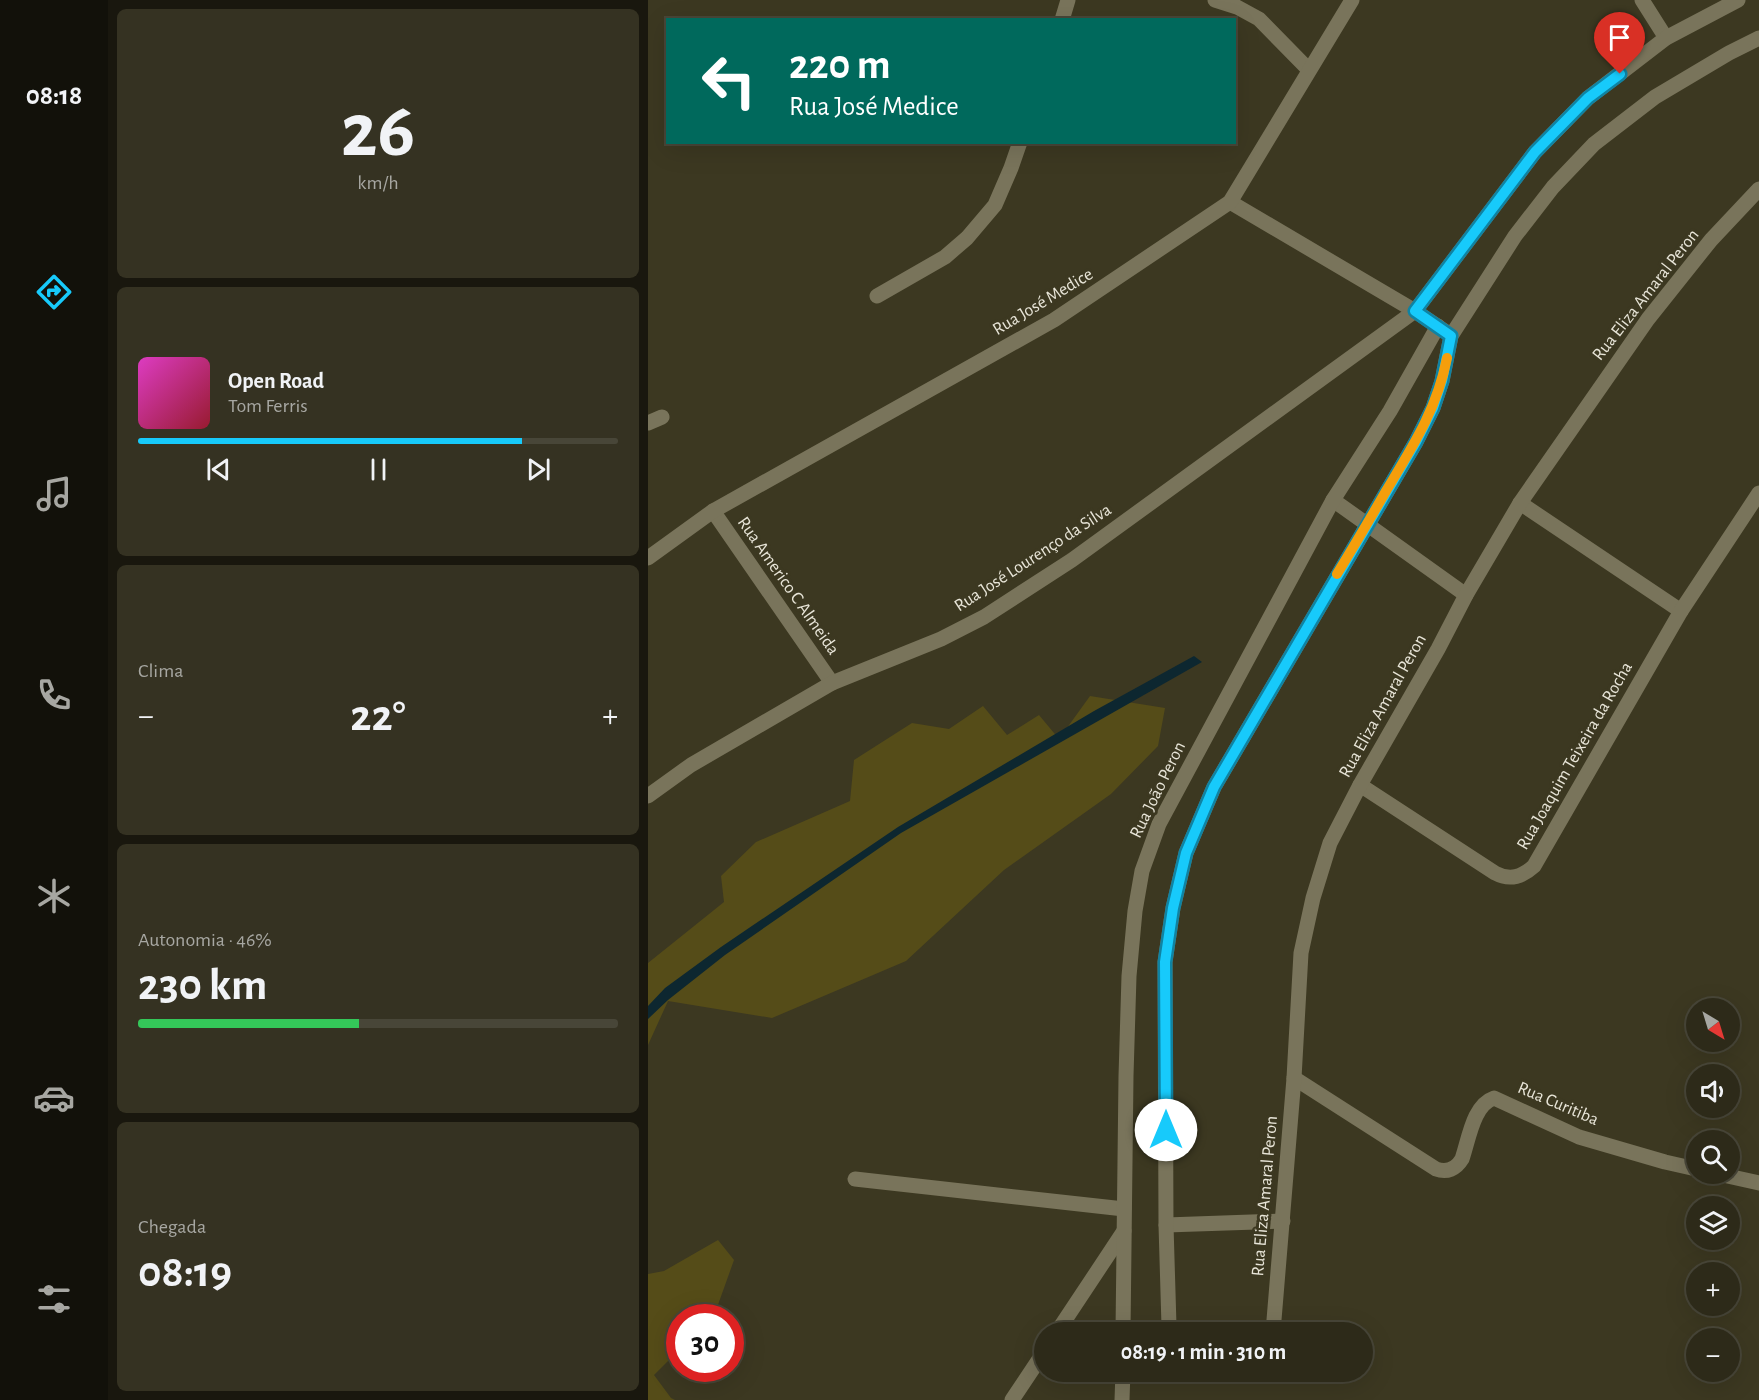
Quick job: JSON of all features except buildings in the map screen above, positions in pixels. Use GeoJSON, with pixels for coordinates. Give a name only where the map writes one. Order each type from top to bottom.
{"type":"FeatureCollection","features":[{"type":"Feature","properties":{"kind":"street"},"geometry":{"type":"LineString","coordinates":[[1063,18],[1068,0]]}},
{"type":"Feature","properties":{"kind":"street"},"geometry":{"type":"LineString","coordinates":[[1215,0],[1237,7],[1259,19],[1310,70]]}},
{"type":"Feature","properties":{"kind":"street"},"geometry":{"type":"LineString","coordinates":[[1352,0],[1230,202],[1415,311],[1451,336]]}},
{"type":"Feature","properties":{"kind":"street"},"geometry":{"type":"LineString","coordinates":[[1642,0],[1666,38]]}},
{"type":"Feature","properties":{"kind":"street","name":"Rua José Lourenço da Silva"},"geometry":{"type":"LineString","coordinates":[[648,796],[691,765],[832,683],[941,639],[984,617],[1072,560],[1415,311],[1535,152],[1588,98],[1666,38],[1738,0]]}},
{"type":"Feature","properties":{"kind":"street"},"geometry":{"type":"LineString","coordinates":[[1170,1322],[1166,1225],[1165,962],[1173,908],[1186,853],[1214,787],[1416,442],[1433,408],[1442,381],[1451,336],[1515,236],[1553,187],[1594,144],[1655,97],[1759,38]]}},
{"type":"Feature","properties":{"kind":"street"},"geometry":{"type":"LineString","coordinates":[[877,296],[945,257],[967,238],[994,205],[1019,144]]}},
{"type":"Feature","properties":{"kind":"street","name":"Rua Eliza Amaral Peron"},"geometry":{"type":"LineString","coordinates":[[1274,1322],[1294,1078],[1301,953],[1313,898],[1330,843],[1466,595],[1520,503],[1648,319],[1711,240],[1759,189]]}},
{"type":"Feature","properties":{"kind":"street","name":"Rua José Medice"},"geometry":{"type":"LineString","coordinates":[[648,558],[712,511],[1054,320],[1230,202]]}},
{"type":"Feature","properties":{"kind":"street","name":"Rua João Peron"},"geometry":{"type":"LineString","coordinates":[[1123,1322],[1129,976],[1135,910],[1142,871],[1159,824],[1333,500],[1389,411],[1438,326]]}},
{"type":"Feature","properties":{"kind":"street","name":"Rua Joaquim Teixeira da Rocha"},"geometry":{"type":"LineString","coordinates":[[1360,785],[1502,877],[1513,878],[1526,873],[1534,866],[1681,611],[1759,494]]}},
{"type":"Feature","properties":{"kind":"street"},"geometry":{"type":"LineString","coordinates":[[1333,500],[1466,595]]}},
{"type":"Feature","properties":{"kind":"street"},"geometry":{"type":"LineString","coordinates":[[1520,503],[1681,611]]}},
{"type":"Feature","properties":{"kind":"street","name":"Rua Americo C Almeida"},"geometry":{"type":"LineString","coordinates":[[712,511],[832,683]]}},
{"type":"Feature","properties":{"kind":"street","name":"Rua Curitiba"},"geometry":{"type":"LineString","coordinates":[[1294,1078],[1442,1172],[1449,1171],[1462,1159],[1478,1111],[1482,1105],[1494,1098],[1579,1137],[1686,1167]]}},
{"type":"Feature","properties":{"kind":"street"},"geometry":{"type":"LineString","coordinates":[[855,1179],[1124,1209]]}},
{"type":"Feature","properties":{"kind":"street"},"geometry":{"type":"LineString","coordinates":[[1740,1179],[1759,1183]]}},
{"type":"Feature","properties":{"kind":"street"},"geometry":{"type":"LineString","coordinates":[[1166,1225],[1283,1221]]}},
{"type":"Feature","properties":{"kind":"street"},"geometry":{"type":"LineString","coordinates":[[1065,1322],[1124,1231]]}},
{"type":"Feature","properties":{"kind":"street"},"geometry":{"type":"LineString","coordinates":[[1012,1400],[1034,1367]]}},
{"type":"Feature","properties":{"kind":"street"},"geometry":{"type":"LineString","coordinates":[[1122,1400],[1123,1382]]}},
{"type":"Feature","properties":{"kind":"shaded area"},"geometry":{"type":"Polygon","coordinates":[[[1090,696],[1165,708],[1158,746],[1111,794],[1004,870],[906,961],[772,1018],[668,1001],[648,1045],[648,963],[724,902],[721,876],[756,842],[850,801],[854,760],[912,723],[949,729],[983,706],[1007,735],[1039,715],[1059,739],[1090,696]]]}},
{"type":"Feature","properties":{"kind":"shaded area"},"geometry":{"type":"Polygon","coordinates":[[[718,1240],[734,1260],[718,1304],[666,1304],[666,1363],[654,1375],[675,1400],[648,1400],[648,1274],[664,1271],[718,1240]]]}},
{"type":"Feature","properties":{"kind":"water"},"geometry":{"type":"Polygon","coordinates":[[[1194,656],[1202,662],[901,833],[725,955],[668,1000],[648,1019],[648,1006],[665,988],[721,947],[898,827],[1094,711],[1194,656]]]}},
{"type":"Feature","properties":{"kind":"slow traffic"},"geometry":{"type":"LineString","coordinates":[[1337,574],[1416,442],[1433,408],[1447,358]]}},
{"type":"Feature","properties":{"kind":"route"},"geometry":{"type":"LineString","coordinates":[[1166,1130],[1165,962],[1173,908],[1186,853],[1214,787],[1416,442],[1433,408],[1442,381],[1451,336],[1415,311],[1535,152],[1588,98],[1620,74]]}}]}
